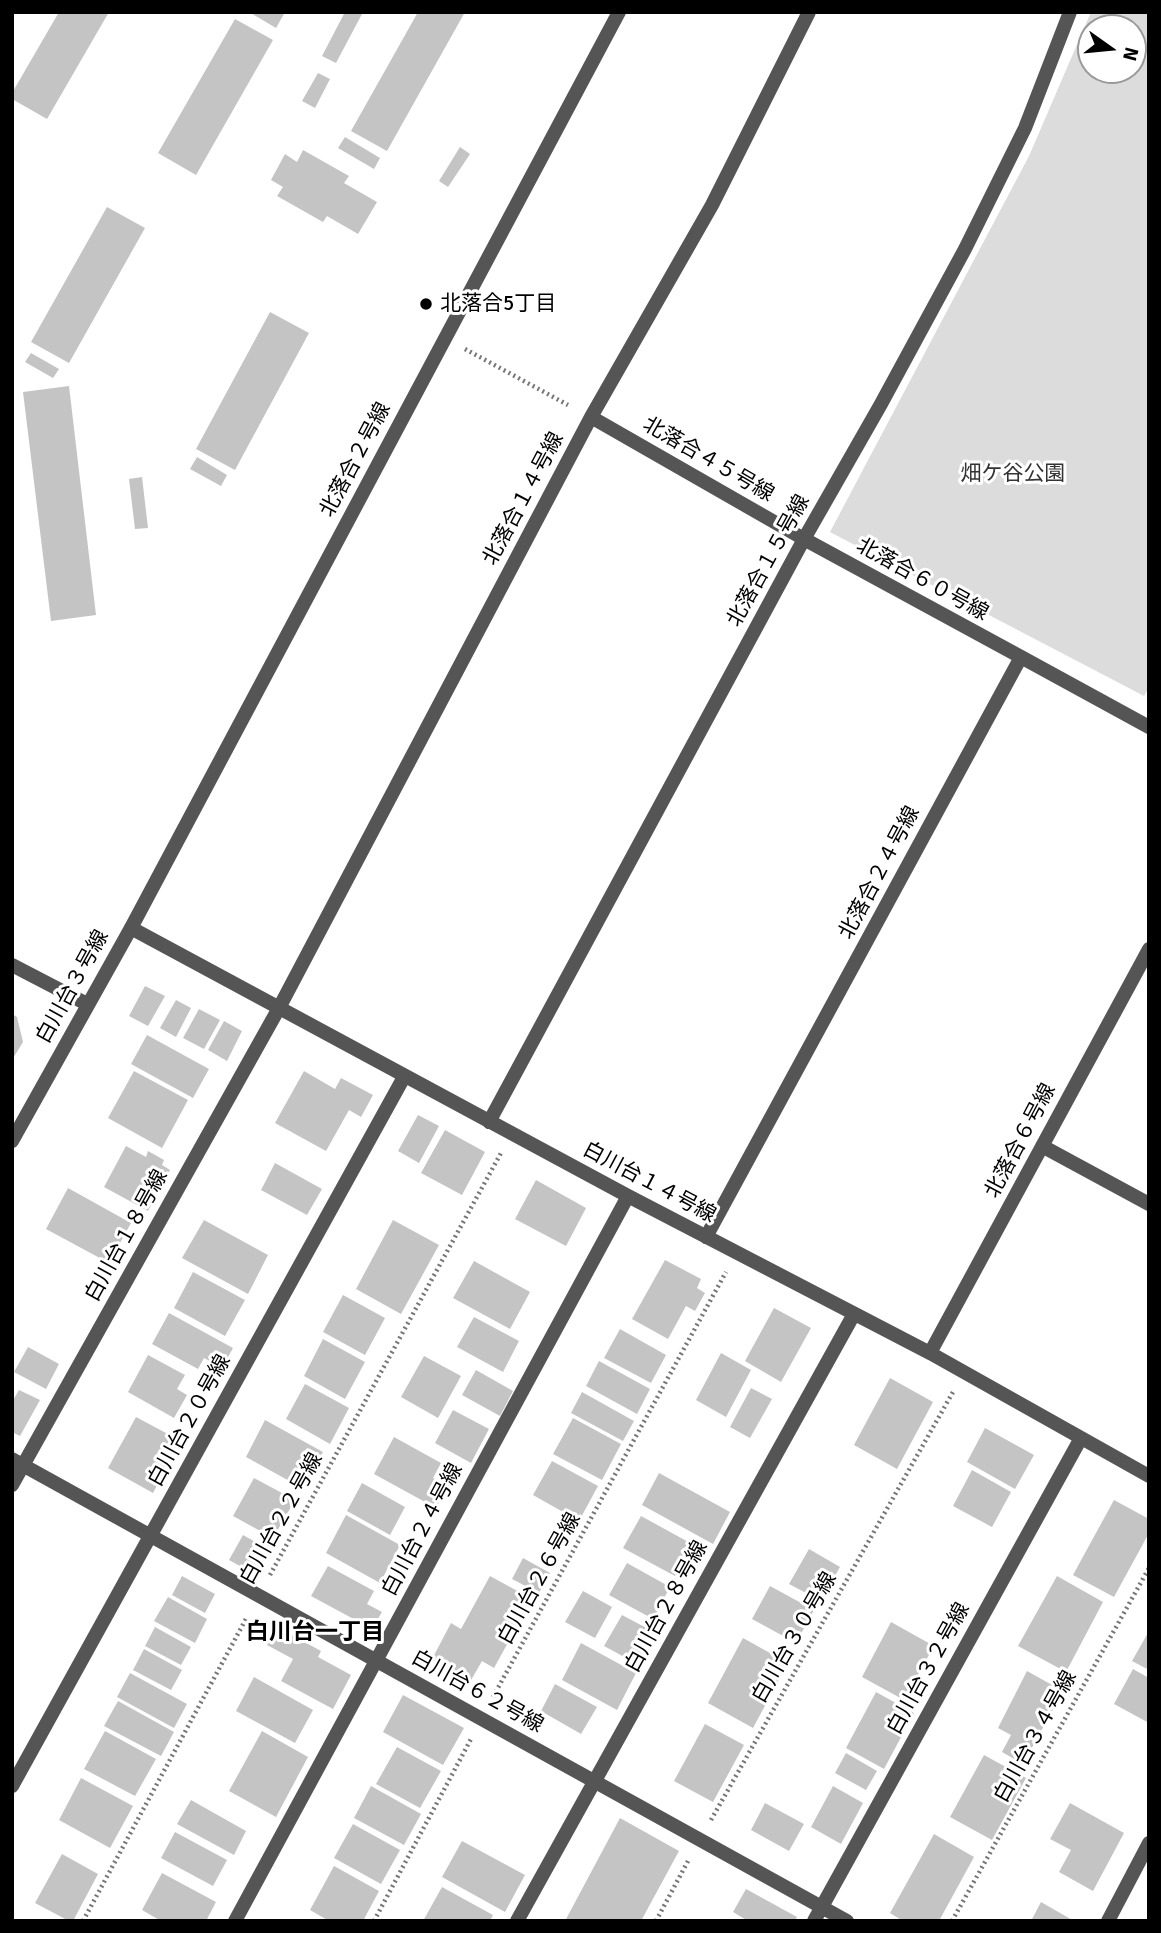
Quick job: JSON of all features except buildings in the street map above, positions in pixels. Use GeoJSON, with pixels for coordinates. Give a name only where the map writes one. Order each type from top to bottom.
{"type":"FeatureCollection","features":[{"type":"Feature","properties":{"kind":"street","name":"北落合２号線"},"geometry":{"type":"LineString","coordinates":[[131,928],[620,12]]}},
{"type":"Feature","properties":{"kind":"street","name":"北落合１４号線"},"geometry":{"type":"LineString","coordinates":[[279,1008],[591,416],[712,205],[809,12]]}},
{"type":"Feature","properties":{"kind":"street","name":"北落合１５号線"},"geometry":{"type":"LineString","coordinates":[[489,1122],[804,539],[965,249],[1025,128],[1070,12]]}},
{"type":"Feature","properties":{"kind":"street","name":"北落合４５号線"},"geometry":{"type":"LineString","coordinates":[[591,416],[804,539]]}},
{"type":"Feature","properties":{"kind":"street","name":"北落合６０号線"},"geometry":{"type":"LineString","coordinates":[[804,539],[1020,657]]}},
{"type":"Feature","properties":{"kind":"street"},"geometry":{"type":"LineString","coordinates":[[1020,657],[1149,727]]}},
{"type":"Feature","properties":{"kind":"street","name":"北落合２４号線"},"geometry":{"type":"LineString","coordinates":[[706,1237],[1020,657]]}},
{"type":"Feature","properties":{"kind":"street","name":"白川台３号線"},"geometry":{"type":"LineString","coordinates":[[12,1141],[131,928]]}},
{"type":"Feature","properties":{"kind":"street","name":"白川台１４号線"},"geometry":{"type":"LineString","coordinates":[[131,928],[511,1134],[930,1353],[1149,1476]]}},
{"type":"Feature","properties":{"kind":"street","name":"北落合６号線"},"geometry":{"type":"LineString","coordinates":[[930,1353],[1149,949]]}},
{"type":"Feature","properties":{"kind":"street"},"geometry":{"type":"LineString","coordinates":[[12,965],[87,1004]]}},
{"type":"Feature","properties":{"kind":"street","name":"白川台１８号線"},"geometry":{"type":"LineString","coordinates":[[12,1485],[18,1462],[279,1008]]}},
{"type":"Feature","properties":{"kind":"street","name":"白川台２０号線"},"geometry":{"type":"LineString","coordinates":[[12,1786],[404,1077]]}},
{"type":"Feature","properties":{"kind":"street"},"geometry":{"type":"LineString","coordinates":[[1042,1146],[1149,1204]]}},
{"type":"Feature","properties":{"kind":"street","name":"白川台２４号線"},"geometry":{"type":"LineString","coordinates":[[235,1921],[628,1196]]}},
{"type":"Feature","properties":{"kind":"street","name":"白川台２８号線"},"geometry":{"type":"LineString","coordinates":[[517,1921],[854,1314]]}},
{"type":"Feature","properties":{"kind":"street","name":"白川台３２号線"},"geometry":{"type":"LineString","coordinates":[[814,1921],[1081,1438]]}},
{"type":"Feature","properties":{"kind":"street","name":"白川台６２号線"},"geometry":{"type":"LineString","coordinates":[[18,1462],[847,1921]]}},
{"type":"Feature","properties":{"kind":"street"},"geometry":{"type":"LineString","coordinates":[[1108,1921],[1149,1843]]}},
{"type":"Feature","properties":{"kind":"path"},"geometry":{"type":"LineString","coordinates":[[445,339],[591,416]]}},
{"type":"Feature","properties":{"kind":"path","name":"白川台２２号線"},"geometry":{"type":"LineString","coordinates":[[83,1921],[511,1134]]}},
{"type":"Feature","properties":{"kind":"path","name":"白川台２６号線"},"geometry":{"type":"LineString","coordinates":[[374,1921],[736,1253]]}},
{"type":"Feature","properties":{"kind":"path","name":"白川台３０号線"},"geometry":{"type":"LineString","coordinates":[[656,1921],[699,1839],[964,1373]]}},
{"type":"Feature","properties":{"kind":"path","name":"白川台３４号線"},"geometry":{"type":"LineString","coordinates":[[952,1921],[1149,1568]]}},
{"type":"Feature","properties":{"kind":"green space","name":"畑ケ谷公園"},"geometry":{"type":"Polygon","coordinates":[[[1091,12],[1149,12],[1149,687],[1144,696],[830,532],[1029,156],[1077,45],[1077,84],[1147,84],[1147,14],[1090,14],[1091,12]]]}},
{"type":"Feature","properties":{"kind":"place","name":"北落合5丁目"},"geometry":{"type":"Point","coordinates":[426,304]}},
{"type":"Feature","properties":{"kind":"district","name":"白川台一丁目"},"geometry":{"type":"Point","coordinates":[315,1633]}}]}
